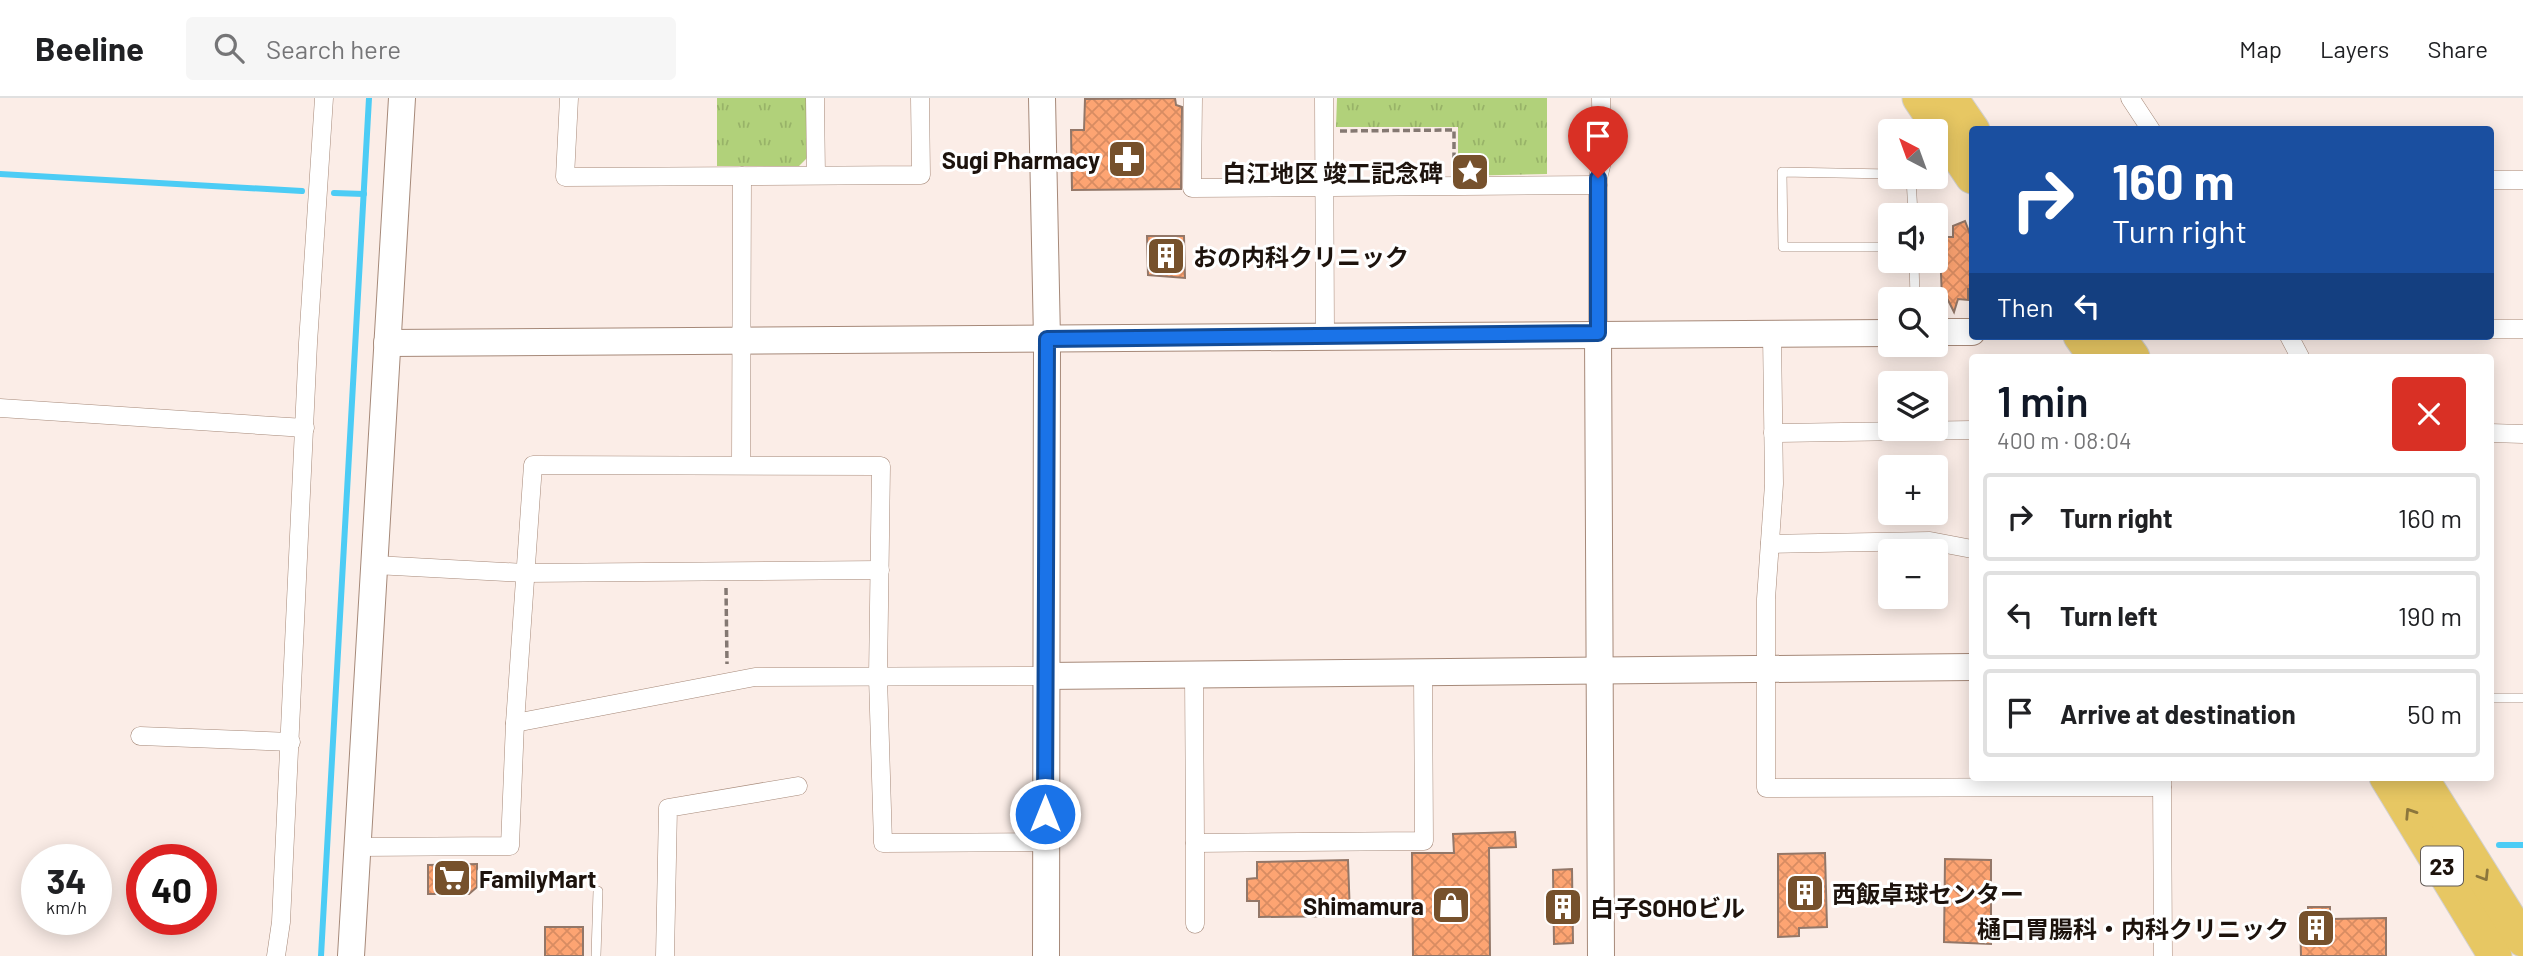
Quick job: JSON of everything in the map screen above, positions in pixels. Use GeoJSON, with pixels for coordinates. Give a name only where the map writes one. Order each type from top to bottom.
{"type":"FeatureCollection","features":[{"type":"Feature","properties":{"kind":"highway"},"geometry":{"type":"LineString","coordinates":[[1919,98],[1969,173]]}},
{"type":"Feature","properties":{"kind":"highway"},"geometry":{"type":"LineString","coordinates":[[1951,98],[1970,126]]}},
{"type":"Feature","properties":{"kind":"highway","name":"23"},"geometry":{"type":"LineString","coordinates":[[2388,781],[2495,956]]}},
{"type":"Feature","properties":{"kind":"highway","name":"23"},"geometry":{"type":"LineString","coordinates":[[2424,781],[2523,940]]}},
{"type":"Feature","properties":{"kind":"street"},"geometry":{"type":"LineString","coordinates":[[276,956],[291,742],[324,98]]}},
{"type":"Feature","properties":{"kind":"street"},"geometry":{"type":"LineString","coordinates":[[351,956],[402,98]]}},
{"type":"Feature","properties":{"kind":"street"},"geometry":{"type":"LineString","coordinates":[[569,98],[565,177],[921,175],[920,98]]}},
{"type":"Feature","properties":{"kind":"street"},"geometry":{"type":"LineString","coordinates":[[815,98],[816,175]]}},
{"type":"Feature","properties":{"kind":"street"},"geometry":{"type":"LineString","coordinates":[[1042,98],[1047,339],[1046,956]]}},
{"type":"Feature","properties":{"kind":"street"},"geometry":{"type":"LineString","coordinates":[[1193,98],[1192,188],[1598,185]]}},
{"type":"Feature","properties":{"kind":"street"},"geometry":{"type":"LineString","coordinates":[[1324,98],[1325,336]]}},
{"type":"Feature","properties":{"kind":"street"},"geometry":{"type":"LineString","coordinates":[[1601,98],[1602,162],[1598,185],[1601,956]]}},
{"type":"Feature","properties":{"kind":"street"},"geometry":{"type":"LineString","coordinates":[[2130,98],[2148,126]]}},
{"type":"Feature","properties":{"kind":"street"},"geometry":{"type":"LineString","coordinates":[[741,464],[744,342],[742,176]]}},
{"type":"Feature","properties":{"kind":"street"},"geometry":{"type":"LineString","coordinates":[[2494,180],[2523,180]]}},
{"type":"Feature","properties":{"kind":"street"},"geometry":{"type":"LineString","coordinates":[[2494,329],[2523,329]]}},
{"type":"Feature","properties":{"kind":"street"},"geometry":{"type":"LineString","coordinates":[[1948,332],[1969,331]]}},
{"type":"Feature","properties":{"kind":"street"},"geometry":{"type":"LineString","coordinates":[[387,343],[1878,333]]}},
{"type":"Feature","properties":{"kind":"street"},"geometry":{"type":"LineString","coordinates":[[1772,334],[1773,433],[1766,669],[1766,788],[2162,782],[2163,956]]}},
{"type":"Feature","properties":{"kind":"street"},"geometry":{"type":"LineString","coordinates":[[0,408],[305,428]]}},
{"type":"Feature","properties":{"kind":"street"},"geometry":{"type":"LineString","coordinates":[[1773,433],[1969,430]]}},
{"type":"Feature","properties":{"kind":"street"},"geometry":{"type":"LineString","coordinates":[[2494,433],[2523,434]]}},
{"type":"Feature","properties":{"kind":"street"},"geometry":{"type":"LineString","coordinates":[[358,847],[510,846],[515,723],[533,465],[881,466],[878,677],[883,843],[1045,842]]}},
{"type":"Feature","properties":{"kind":"street"},"geometry":{"type":"LineString","coordinates":[[1770,544],[1930,541],[1969,548]]}},
{"type":"Feature","properties":{"kind":"street"},"geometry":{"type":"LineString","coordinates":[[375,565],[525,573],[880,570]]}},
{"type":"Feature","properties":{"kind":"street"},"geometry":{"type":"LineString","coordinates":[[515,723],[755,677],[1969,667]]}},
{"type":"Feature","properties":{"kind":"street"},"geometry":{"type":"LineString","coordinates":[[1195,843],[1424,841],[1423,672]]}},
{"type":"Feature","properties":{"kind":"street"},"geometry":{"type":"LineString","coordinates":[[1194,673],[1195,924]]}},
{"type":"Feature","properties":{"kind":"street"},"geometry":{"type":"LineString","coordinates":[[140,736],[291,742]]}},
{"type":"Feature","properties":{"kind":"street"},"geometry":{"type":"LineString","coordinates":[[665,956],[668,808],[798,786]]}},
{"type":"Feature","properties":{"kind":"lane"},"geometry":{"type":"LineString","coordinates":[[1878,174],[1782,172],[1783,247],[1878,247]]}},
{"type":"Feature","properties":{"kind":"lane"},"geometry":{"type":"LineString","coordinates":[[2494,698],[2523,698]]}},
{"type":"Feature","properties":{"kind":"lane"},"geometry":{"type":"LineString","coordinates":[[596,956],[598,891]]}},
{"type":"Feature","properties":{"kind":"path"},"geometry":{"type":"LineString","coordinates":[[1324,131],[1454,130],[1455,185]]}},
{"type":"Feature","properties":{"kind":"path"},"geometry":{"type":"LineString","coordinates":[[726,572],[727,682]]}},
{"type":"Feature","properties":{"kind":"green space"},"geometry":{"type":"Polygon","coordinates":[[[717,98],[806,98],[807,158],[799,166],[717,166],[717,98]]]}},
{"type":"Feature","properties":{"kind":"green space"},"geometry":{"type":"Polygon","coordinates":[[[1337,98],[1547,98],[1547,174],[1458,176],[1458,127],[1336,127],[1337,98]]]}},
{"type":"Feature","properties":{"kind":"building","name":"Sugi Pharmacy"},"geometry":{"type":"Polygon","coordinates":[[[1175,98],[1176,105],[1182,107],[1181,189],[1072,190],[1071,130],[1084,130],[1085,99],[1175,98]]]}},
{"type":"Feature","properties":{"kind":"building"},"geometry":{"type":"Polygon","coordinates":[[[1965,221],[1969,231],[1968,300],[1958,299],[1954,312],[1948,300],[1948,287],[1942,287],[1941,273],[1948,273],[1948,237],[1953,237],[1953,226],[1965,221]]]}},
{"type":"Feature","properties":{"kind":"building","name":"おの内科クリニック"},"geometry":{"type":"Polygon","coordinates":[[[1147,236],[1184,236],[1185,278],[1148,275],[1147,236]]]}},
{"type":"Feature","properties":{"kind":"building","name":"Shimamura"},"geometry":{"type":"Polygon","coordinates":[[[1515,832],[1516,847],[1489,848],[1490,956],[1413,956],[1412,853],[1454,853],[1453,834],[1515,832]]]}},
{"type":"Feature","properties":{"kind":"building","name":"西飯卓球センター"},"geometry":{"type":"Polygon","coordinates":[[[1825,853],[1827,927],[1799,928],[1799,936],[1778,937],[1778,854],[1825,853]]]}},
{"type":"Feature","properties":{"kind":"building"},"geometry":{"type":"Polygon","coordinates":[[[1945,859],[1991,860],[1991,944],[1944,942],[1945,859]]]}},
{"type":"Feature","properties":{"kind":"building"},"geometry":{"type":"Polygon","coordinates":[[[1348,860],[1350,916],[1259,917],[1259,901],[1247,901],[1247,879],[1257,878],[1257,862],[1348,860]]]}},
{"type":"Feature","properties":{"kind":"building","name":"FamilyMart"},"geometry":{"type":"Polygon","coordinates":[[[477,864],[477,887],[469,894],[428,894],[428,865],[477,864]]]}},
{"type":"Feature","properties":{"kind":"building","name":"白子SOHOビル"},"geometry":{"type":"Polygon","coordinates":[[[1572,869],[1573,943],[1554,944],[1553,870],[1572,869]]]}},
{"type":"Feature","properties":{"kind":"building"},"geometry":{"type":"Polygon","coordinates":[[[2308,907],[2330,907],[2330,919],[2386,918],[2386,956],[2301,956],[2300,913],[2308,913],[2308,907]]]}},
{"type":"Feature","properties":{"kind":"building"},"geometry":{"type":"Polygon","coordinates":[[[545,927],[583,927],[583,956],[545,956],[545,927]]]}},
{"type":"Feature","properties":{"kind":"waterway"},"geometry":{"type":"LineString","coordinates":[[321,956],[369,98]]}},
{"type":"Feature","properties":{"kind":"waterway"},"geometry":{"type":"LineString","coordinates":[[0,174],[302,191]]}},
{"type":"Feature","properties":{"kind":"waterway"},"geometry":{"type":"LineString","coordinates":[[334,193],[364,194]]}},
{"type":"Feature","properties":{"kind":"waterway"},"geometry":{"type":"LineString","coordinates":[[2499,845],[2523,845]]}},
{"type":"Feature","properties":{"kind":"place","name":"Sugi Pharmacy"},"geometry":{"type":"Point","coordinates":[1127,159]}},
{"type":"Feature","properties":{"kind":"place","name":"白江地区 竣工記念碑"},"geometry":{"type":"Point","coordinates":[1470,172]}},
{"type":"Feature","properties":{"kind":"place","name":"おの内科クリニック"},"geometry":{"type":"Point","coordinates":[1166,256]}},
{"type":"Feature","properties":{"kind":"place","name":"FamilyMart"},"geometry":{"type":"Point","coordinates":[452,878]}},
{"type":"Feature","properties":{"kind":"place","name":"西飯卓球センター"},"geometry":{"type":"Point","coordinates":[1805,893]}},
{"type":"Feature","properties":{"kind":"place","name":"Shimamura"},"geometry":{"type":"Point","coordinates":[1451,905]}},
{"type":"Feature","properties":{"kind":"place","name":"白子SOHOビル"},"geometry":{"type":"Point","coordinates":[1563,907]}},
{"type":"Feature","properties":{"kind":"place","name":"樋口胃腸科・内科クリニック"},"geometry":{"type":"Point","coordinates":[2316,928]}},
{"type":"Feature","properties":{"kind":"route"},"geometry":{"type":"LineString","coordinates":[[1045,814],[1047,339],[1598,333],[1598,178]]}}]}
